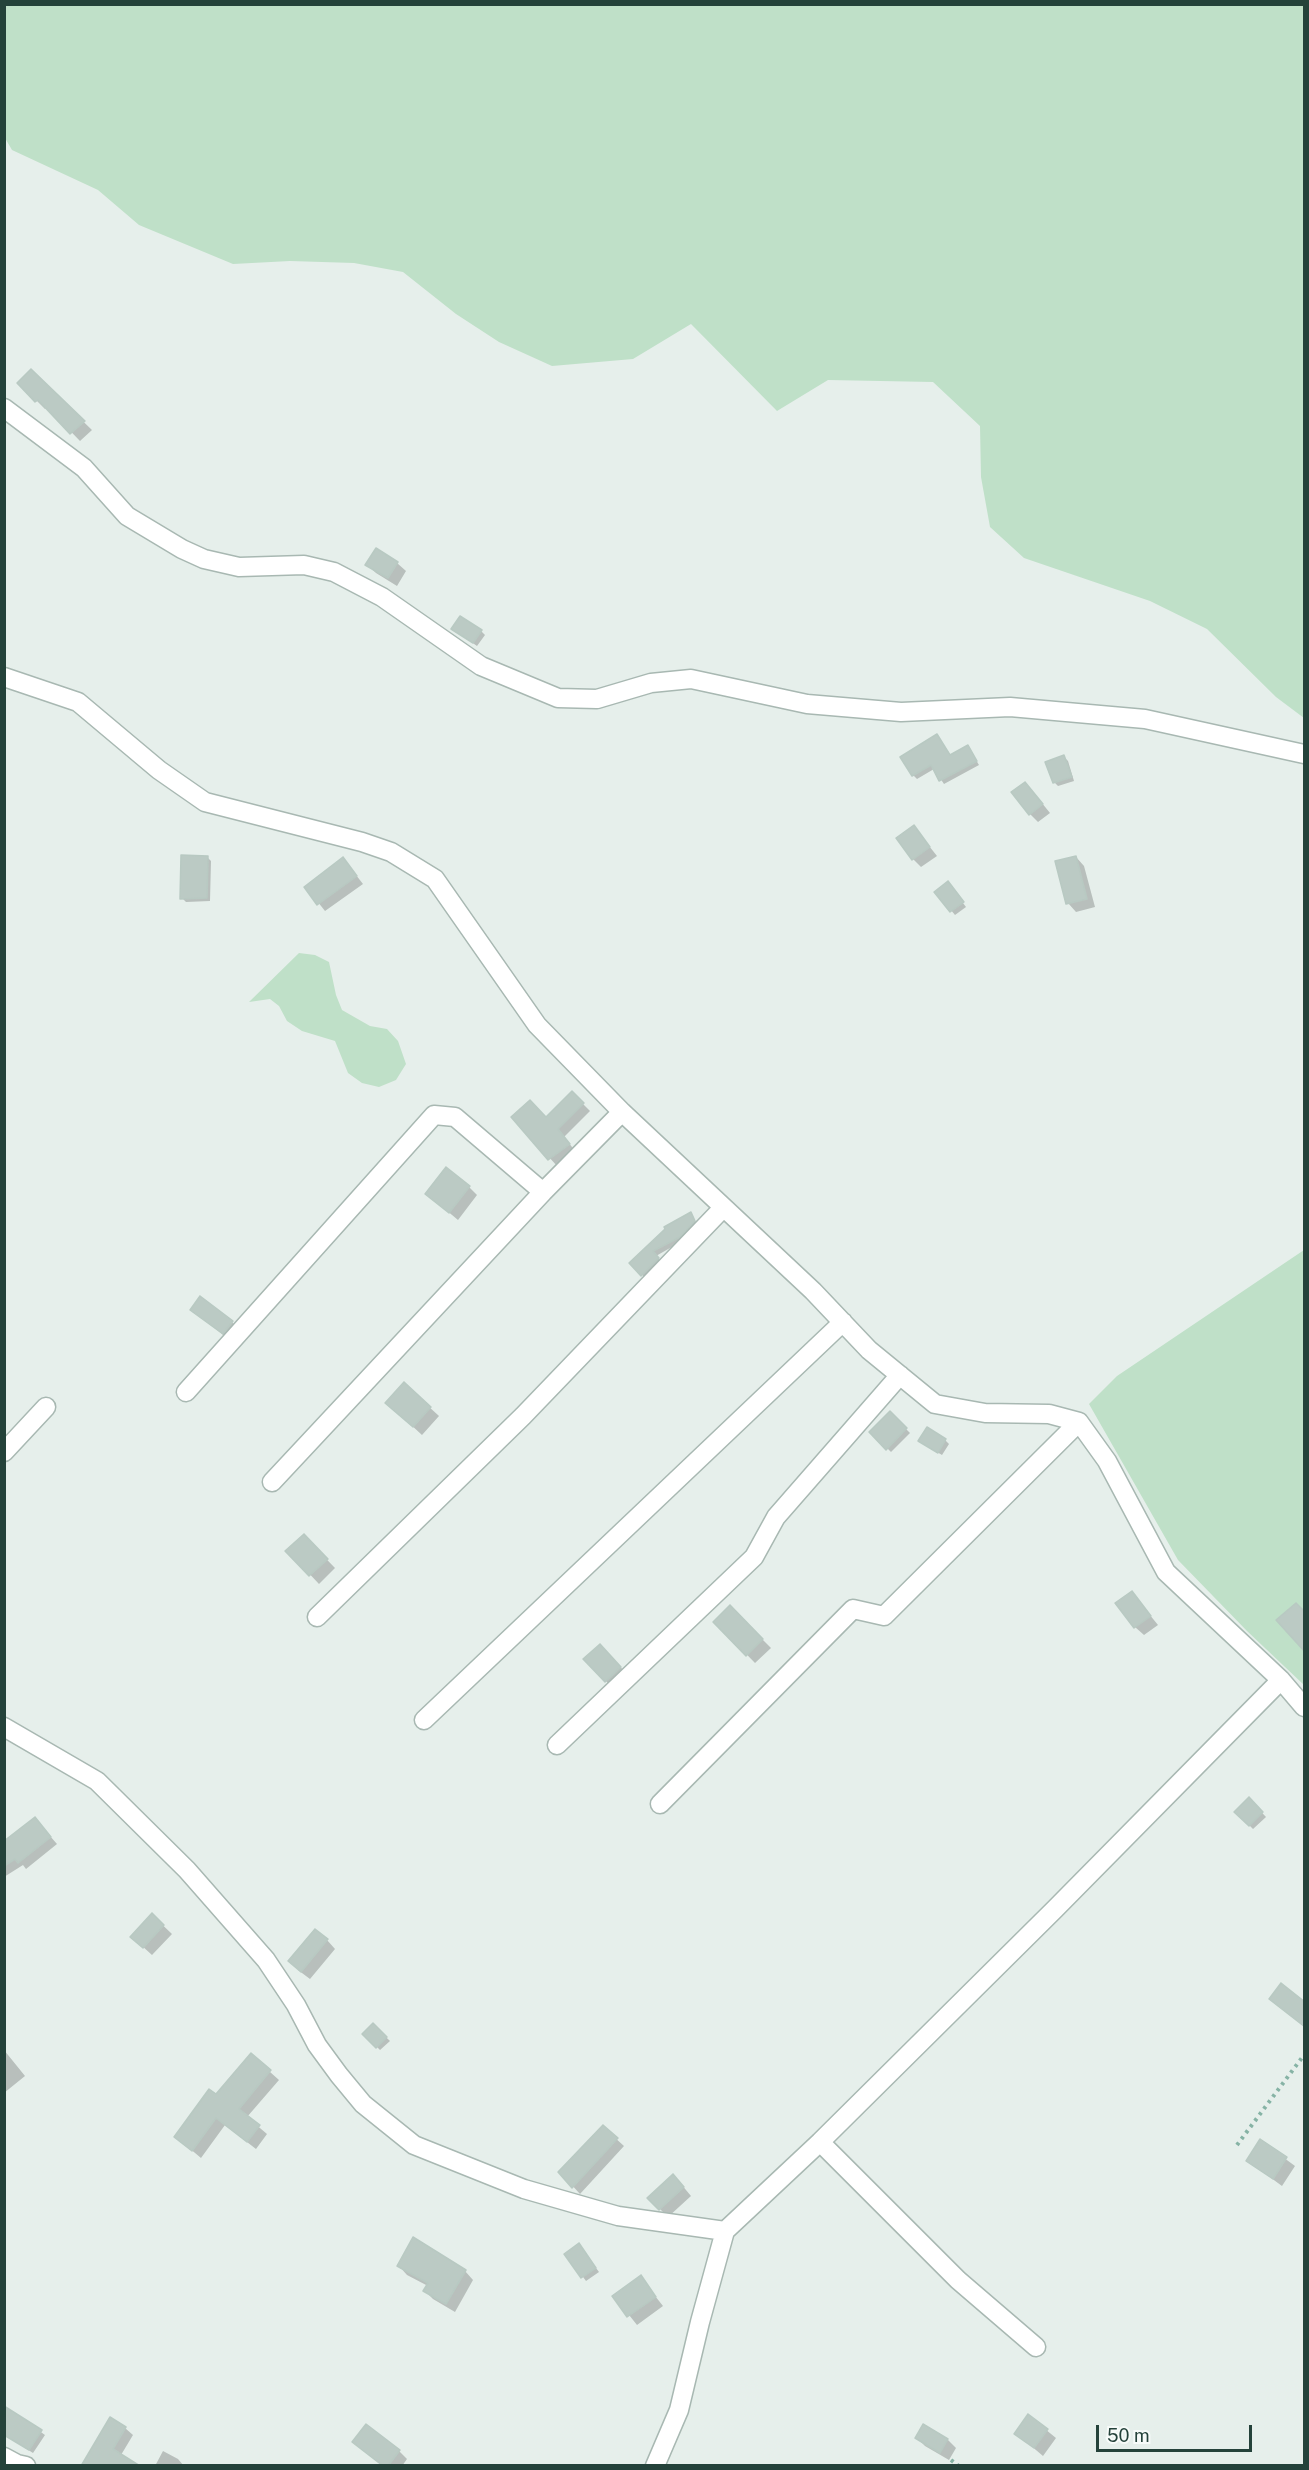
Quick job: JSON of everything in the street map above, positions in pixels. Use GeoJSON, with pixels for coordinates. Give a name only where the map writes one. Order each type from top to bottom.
{"type":"FeatureCollection","features":[{"type":"Feature","properties":{"kind":"street"},"geometry":{"type":"LineString","coordinates":[[4,408],[84,468],[127,516],[182,549],[204,559],[239,567],[304,565],[334,572],[382,597],[481,666],[558,698],[597,699],[651,683],[691,679],[807,704],[901,712],[1010,707],[1145,719],[1305,754]]}},
{"type":"Feature","properties":{"kind":"street"},"geometry":{"type":"LineString","coordinates":[[4,677],[78,702],[159,770],[205,802],[391,852],[435,879],[537,1025],[622,1112],[813,1291],[869,1350],[935,1404],[984,1413],[1049,1414],[1079,1422],[1107,1461],[1166,1572],[1281,1680],[1305,1707]]}},
{"type":"Feature","properties":{"kind":"street"},"geometry":{"type":"LineString","coordinates":[[272,1482],[543,1192],[622,1112]]}},
{"type":"Feature","properties":{"kind":"street"},"geometry":{"type":"LineString","coordinates":[[186,1392],[434,1115],[455,1117],[543,1192]]}},
{"type":"Feature","properties":{"kind":"street"},"geometry":{"type":"LineString","coordinates":[[317,1617],[523,1416],[723,1208]]}},
{"type":"Feature","properties":{"kind":"street"},"geometry":{"type":"LineString","coordinates":[[424,1720],[843,1322]]}},
{"type":"Feature","properties":{"kind":"street"},"geometry":{"type":"LineString","coordinates":[[556,1745],[754,1557],[776,1517],[900,1375]]}},
{"type":"Feature","properties":{"kind":"street"},"geometry":{"type":"LineString","coordinates":[[4,1452],[46,1407]]}},
{"type":"Feature","properties":{"kind":"street"},"geometry":{"type":"LineString","coordinates":[[660,1804],[853,1609],[884,1616],[1079,1422]]}},
{"type":"Feature","properties":{"kind":"street"},"geometry":{"type":"LineString","coordinates":[[655,2466],[679,2410],[725,2231],[820,2142],[1281,1680]]}},
{"type":"Feature","properties":{"kind":"street"},"geometry":{"type":"LineString","coordinates":[[4,1727],[98,1781],[187,1870],[266,1960],[296,2006],[317,2045],[339,2075],[363,2104],[414,2145],[524,2189],[618,2216],[725,2231]]}},
{"type":"Feature","properties":{"kind":"street"},"geometry":{"type":"LineString","coordinates":[[820,2142],[958,2280],[1036,2347]]}},
{"type":"Feature","properties":{"kind":"street"},"geometry":{"type":"LineString","coordinates":[[4,2457],[26,2466]]}},
{"type":"Feature","properties":{"kind":"path"},"geometry":{"type":"LineString","coordinates":[[1237,2145],[1305,2055]]}},
{"type":"Feature","properties":{"kind":"path"},"geometry":{"type":"LineString","coordinates":[[951,2460],[960,2466]]}},
{"type":"Feature","properties":{"kind":"green space"},"geometry":{"type":"Polygon","coordinates":[[[5,4],[1304,5],[1304,718],[1276,697],[1207,629],[1150,601],[1024,558],[990,527],[981,477],[980,426],[933,382],[828,380],[777,411],[691,324],[633,359],[552,366],[499,342],[456,314],[403,272],[354,263],[290,261],[233,264],[139,225],[98,190],[12,150],[5,138],[5,4]]]}},
{"type":"Feature","properties":{"kind":"green space"},"geometry":{"type":"Polygon","coordinates":[[[299,953],[315,955],[329,962],[336,995],[342,1010],[370,1026],[387,1029],[398,1041],[406,1064],[396,1080],[379,1087],[362,1083],[348,1073],[335,1041],[302,1031],[287,1021],[279,1006],[270,999],[249,1002],[299,953]]]}},
{"type":"Feature","properties":{"kind":"green space"},"geometry":{"type":"Polygon","coordinates":[[[1304,1250],[1304,1685],[1247,1631],[1178,1560],[1089,1404],[1117,1376],[1304,1250]]]}},
{"type":"Feature","properties":{"kind":"building"},"geometry":{"type":"Polygon","coordinates":[[[31,369],[85,421],[70,434],[38,400],[35,402],[17,383],[31,369]]]}},
{"type":"Feature","properties":{"kind":"building"},"geometry":{"type":"Polygon","coordinates":[[[376,548],[398,562],[388,578],[365,565],[376,548]]]}},
{"type":"Feature","properties":{"kind":"building"},"geometry":{"type":"Polygon","coordinates":[[[460,616],[482,630],[473,643],[451,629],[460,616]]]}},
{"type":"Feature","properties":{"kind":"building"},"geometry":{"type":"Polygon","coordinates":[[[937,734],[950,755],[968,745],[977,761],[939,781],[931,765],[912,776],[900,757],[937,734]]]}},
{"type":"Feature","properties":{"kind":"building"},"geometry":{"type":"Polygon","coordinates":[[[1064,755],[1072,777],[1053,783],[1045,762],[1064,755]]]}},
{"type":"Feature","properties":{"kind":"building"},"geometry":{"type":"Polygon","coordinates":[[[1025,782],[1043,804],[1029,815],[1011,792],[1025,782]]]}},
{"type":"Feature","properties":{"kind":"building"},"geometry":{"type":"Polygon","coordinates":[[[914,825],[930,847],[912,860],[896,838],[914,825]]]}},
{"type":"Feature","properties":{"kind":"building"},"geometry":{"type":"Polygon","coordinates":[[[181,855],[208,856],[207,898],[180,899],[181,855]]]}},
{"type":"Feature","properties":{"kind":"building"},"geometry":{"type":"Polygon","coordinates":[[[1076,856],[1087,899],[1066,904],[1055,861],[1076,856]]]}},
{"type":"Feature","properties":{"kind":"building"},"geometry":{"type":"Polygon","coordinates":[[[343,857],[357,876],[317,905],[304,887],[343,857]]]}},
{"type":"Feature","properties":{"kind":"building"},"geometry":{"type":"Polygon","coordinates":[[[948,881],[964,902],[950,912],[934,892],[948,881]]]}},
{"type":"Feature","properties":{"kind":"building"},"geometry":{"type":"Polygon","coordinates":[[[572,1091],[584,1103],[558,1129],[570,1144],[548,1160],[511,1117],[530,1100],[546,1117],[572,1091]]]}},
{"type":"Feature","properties":{"kind":"building"},"geometry":{"type":"Polygon","coordinates":[[[446,1167],[470,1186],[449,1213],[425,1194],[446,1167]]]}},
{"type":"Feature","properties":{"kind":"building"},"geometry":{"type":"Polygon","coordinates":[[[691,1212],[695,1221],[680,1237],[653,1251],[659,1258],[641,1276],[629,1263],[665,1229],[664,1227],[691,1212]]]}},
{"type":"Feature","properties":{"kind":"building"},"geometry":{"type":"Polygon","coordinates":[[[200,1296],[233,1321],[223,1334],[190,1310],[200,1296]]]}},
{"type":"Feature","properties":{"kind":"building"},"geometry":{"type":"Polygon","coordinates":[[[404,1382],[431,1407],[413,1427],[385,1403],[404,1382]]]}},
{"type":"Feature","properties":{"kind":"building"},"geometry":{"type":"Polygon","coordinates":[[[890,1411],[907,1428],[886,1450],[869,1432],[890,1411]]]}},
{"type":"Feature","properties":{"kind":"building"},"geometry":{"type":"Polygon","coordinates":[[[927,1427],[946,1439],[938,1453],[918,1441],[927,1427]]]}},
{"type":"Feature","properties":{"kind":"building"},"geometry":{"type":"Polygon","coordinates":[[[304,1534],[328,1559],[309,1576],[285,1551],[304,1534]]]}},
{"type":"Feature","properties":{"kind":"building"},"geometry":{"type":"Polygon","coordinates":[[[1132,1591],[1151,1616],[1134,1628],[1115,1603],[1132,1591]]]}},
{"type":"Feature","properties":{"kind":"building"},"geometry":{"type":"Polygon","coordinates":[[[1296,1603],[1305,1612],[1305,1652],[1276,1620],[1296,1603]]]}},
{"type":"Feature","properties":{"kind":"building"},"geometry":{"type":"Polygon","coordinates":[[[730,1605],[763,1639],[746,1656],[713,1622],[730,1605]]]}},
{"type":"Feature","properties":{"kind":"building"},"geometry":{"type":"Polygon","coordinates":[[[600,1644],[621,1667],[605,1682],[583,1659],[600,1644]]]}},
{"type":"Feature","properties":{"kind":"building"},"geometry":{"type":"Polygon","coordinates":[[[1249,1797],[1263,1812],[1249,1826],[1234,1812],[1249,1797]]]}},
{"type":"Feature","properties":{"kind":"building"},"geometry":{"type":"Polygon","coordinates":[[[35,1817],[51,1837],[18,1863],[15,1859],[4,1866],[4,1841],[35,1817]]]}},
{"type":"Feature","properties":{"kind":"building"},"geometry":{"type":"Polygon","coordinates":[[[152,1913],[164,1925],[143,1948],[130,1937],[152,1913]]]}},
{"type":"Feature","properties":{"kind":"building"},"geometry":{"type":"Polygon","coordinates":[[[315,1929],[328,1939],[301,1972],[288,1961],[315,1929]]]}},
{"type":"Feature","properties":{"kind":"building"},"geometry":{"type":"Polygon","coordinates":[[[1281,1983],[1305,2002],[1305,2027],[1269,1999],[1281,1983]]]}},
{"type":"Feature","properties":{"kind":"building"},"geometry":{"type":"Polygon","coordinates":[[[373,2023],[387,2037],[376,2048],[362,2034],[373,2023]]]}},
{"type":"Feature","properties":{"kind":"building"},"geometry":{"type":"Polygon","coordinates":[[[251,2053],[271,2070],[239,2109],[260,2125],[247,2142],[216,2118],[192,2151],[174,2137],[209,2089],[216,2094],[251,2053]]]}},
{"type":"Feature","properties":{"kind":"building"},"geometry":{"type":"Polygon","coordinates":[[[603,2125],[618,2138],[572,2188],[558,2172],[603,2125]]]}},
{"type":"Feature","properties":{"kind":"building"},"geometry":{"type":"Polygon","coordinates":[[[1260,2139],[1287,2157],[1273,2179],[1246,2161],[1260,2139]]]}},
{"type":"Feature","properties":{"kind":"building"},"geometry":{"type":"Polygon","coordinates":[[[673,2174],[684,2187],[659,2210],[647,2198],[673,2174]]]}},
{"type":"Feature","properties":{"kind":"building"},"geometry":{"type":"Polygon","coordinates":[[[413,2237],[466,2270],[446,2304],[423,2291],[428,2283],[397,2266],[413,2237]]]}},
{"type":"Feature","properties":{"kind":"building"},"geometry":{"type":"Polygon","coordinates":[[[579,2243],[596,2268],[581,2278],[564,2254],[579,2243]]]}},
{"type":"Feature","properties":{"kind":"building"},"geometry":{"type":"Polygon","coordinates":[[[641,2275],[656,2297],[627,2317],[612,2296],[641,2275]]]}},
{"type":"Feature","properties":{"kind":"building"},"geometry":{"type":"Polygon","coordinates":[[[4,2406],[42,2430],[29,2450],[4,2435],[4,2406]]]}},
{"type":"Feature","properties":{"kind":"building"},"geometry":{"type":"Polygon","coordinates":[[[1028,2414],[1048,2429],[1034,2448],[1014,2434],[1028,2414]]]}},
{"type":"Feature","properties":{"kind":"building"},"geometry":{"type":"Polygon","coordinates":[[[110,2417],[126,2427],[113,2449],[140,2466],[81,2466],[110,2417]]]}},
{"type":"Feature","properties":{"kind":"building"},"geometry":{"type":"Polygon","coordinates":[[[366,2424],[400,2450],[388,2466],[383,2466],[352,2442],[366,2424]]]}},
{"type":"Feature","properties":{"kind":"building"},"geometry":{"type":"Polygon","coordinates":[[[923,2424],[948,2439],[940,2453],[915,2438],[923,2424]]]}}]}
